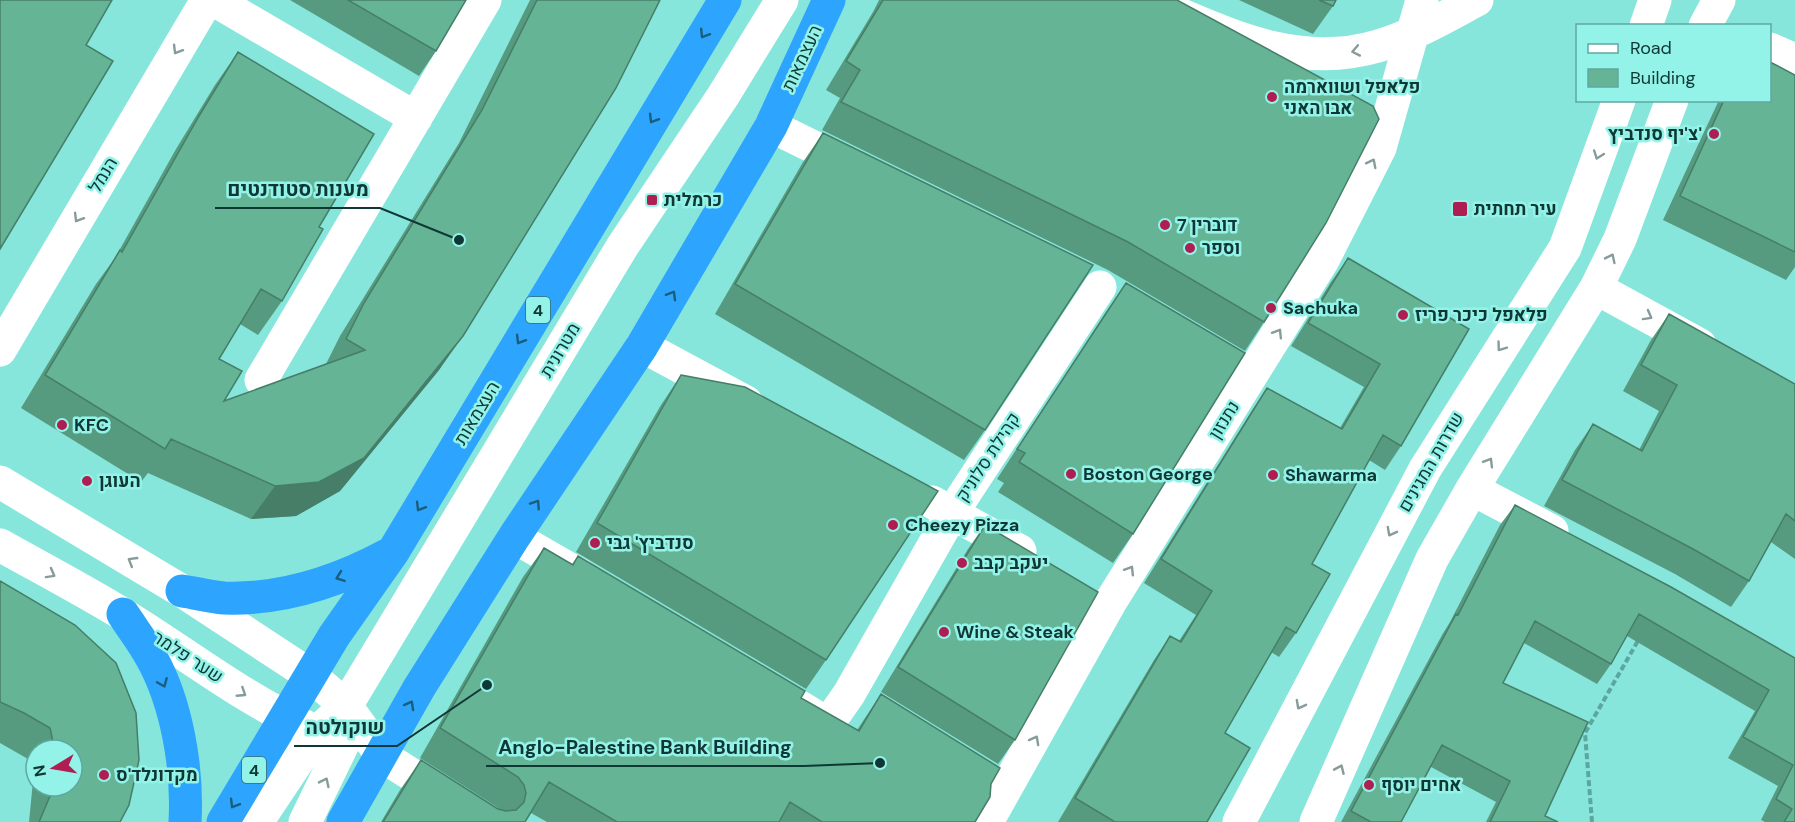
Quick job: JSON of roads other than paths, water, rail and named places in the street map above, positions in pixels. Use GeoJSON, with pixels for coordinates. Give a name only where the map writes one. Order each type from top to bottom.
{"type":"FeatureCollection","features":[{"type":"Feature","properties":{"kind":"highway","name":"העצמאות"},"geometry":{"type":"LineString","coordinates":[[223,822],[334,636],[393,552],[725,0]]}},
{"type":"Feature","properties":{"kind":"highway","name":"העצמאות"},"geometry":{"type":"LineString","coordinates":[[343,822],[419,688],[514,537],[642,346],[771,126],[830,0]]}},
{"type":"Feature","properties":{"kind":"highway"},"geometry":{"type":"LineString","coordinates":[[182,591],[222,598],[296,590],[360,570],[393,552]]}},
{"type":"Feature","properties":{"kind":"highway"},"geometry":{"type":"LineString","coordinates":[[123,614],[151,657],[166,689],[182,761],[186,803],[185,822]]}},
{"type":"Feature","properties":{"kind":"street","name":"הנמל"},"geometry":{"type":"LineString","coordinates":[[0,350],[207,0]]}},
{"type":"Feature","properties":{"kind":"street"},"geometry":{"type":"LineString","coordinates":[[214,0],[417,118]]}},
{"type":"Feature","properties":{"kind":"street"},"geometry":{"type":"LineString","coordinates":[[261,380],[485,0]]}},
{"type":"Feature","properties":{"kind":"street","name":"מטרונית"},"geometry":{"type":"LineString","coordinates":[[305,822],[331,737],[346,706],[622,247],[723,96],[782,0]]}},
{"type":"Feature","properties":{"kind":"street"},"geometry":{"type":"LineString","coordinates":[[1146,0],[1257,45],[1289,52],[1323,55],[1352,53],[1379,46],[1411,34],[1477,0]]}},
{"type":"Feature","properties":{"kind":"street","name":"נתנזון"},"geometry":{"type":"LineString","coordinates":[[987,822],[1111,602],[1323,260],[1380,148],[1422,0]]}},
{"type":"Feature","properties":{"kind":"street"},"geometry":{"type":"LineString","coordinates":[[1647,24],[1655,0]]}},
{"type":"Feature","properties":{"kind":"street"},"geometry":{"type":"LineString","coordinates":[[1771,49],[1795,60]]}},
{"type":"Feature","properties":{"kind":"street","name":"שדרות המגינים"},"geometry":{"type":"LineString","coordinates":[[1239,822],[1425,469],[1564,248],[1617,102]]}},
{"type":"Feature","properties":{"kind":"street"},"geometry":{"type":"LineString","coordinates":[[1316,822],[1432,559],[1472,489],[1596,288],[1620,239],[1671,102]]}},
{"type":"Feature","properties":{"kind":"street"},"geometry":{"type":"LineString","coordinates":[[771,126],[877,178]]}},
{"type":"Feature","properties":{"kind":"street","name":"קהילת סלוניק"},"geometry":{"type":"LineString","coordinates":[[768,688],[828,724],[849,694],[951,513],[1110,293],[1068,272]]}},
{"type":"Feature","properties":{"kind":"street"},"geometry":{"type":"LineString","coordinates":[[1596,288],[1722,357]]}},
{"type":"Feature","properties":{"kind":"street"},"geometry":{"type":"LineString","coordinates":[[642,346],[776,418]]}},
{"type":"Feature","properties":{"kind":"street"},"geometry":{"type":"LineString","coordinates":[[1221,358],[1251,376]]}},
{"type":"Feature","properties":{"kind":"street"},"geometry":{"type":"LineString","coordinates":[[0,482],[182,591],[310,675],[346,706],[382,756],[487,822]]}},
{"type":"Feature","properties":{"kind":"street"},"geometry":{"type":"LineString","coordinates":[[1472,489],[1574,543]]}},
{"type":"Feature","properties":{"kind":"street"},"geometry":{"type":"LineString","coordinates":[[910,490],[1041,562]]}},
{"type":"Feature","properties":{"kind":"street"},"geometry":{"type":"LineString","coordinates":[[514,537],[610,593]]}},
{"type":"Feature","properties":{"kind":"street","name":"שער פלמר"},"geometry":{"type":"LineString","coordinates":[[0,545],[123,614],[285,718],[382,756]]}},
{"type":"Feature","properties":{"kind":"street"},"geometry":{"type":"LineString","coordinates":[[1081,585],[1111,602]]}},
{"type":"Feature","properties":{"kind":"street"},"geometry":{"type":"LineString","coordinates":[[849,694],[879,712]]}},
{"type":"Feature","properties":{"kind":"street"},"geometry":{"type":"LineString","coordinates":[[257,822],[331,737]]}},
{"type":"Feature","properties":{"kind":"street"},"geometry":{"type":"LineString","coordinates":[[977,773],[1006,791]]}},
{"type":"Feature","properties":{"kind":"place","name":"פלאפל ושווארמה אבו האני"},"geometry":{"type":"Point","coordinates":[1272,97]}},
{"type":"Feature","properties":{"kind":"place","name":"צ'יף סנדביץ'"},"geometry":{"type":"Point","coordinates":[1714,134]}},
{"type":"Feature","properties":{"kind":"place","name":"כרמלית"},"geometry":{"type":"Point","coordinates":[652,200]}},
{"type":"Feature","properties":{"kind":"place","name":"עיר תחתית"},"geometry":{"type":"Point","coordinates":[1460,209]}},
{"type":"Feature","properties":{"kind":"place","name":"דוברין 7"},"geometry":{"type":"Point","coordinates":[1165,225]}},
{"type":"Feature","properties":{"kind":"place","name":"מענות סטודנטים"},"geometry":{"type":"Point","coordinates":[459,240]}},
{"type":"Feature","properties":{"kind":"place","name":"וספר"},"geometry":{"type":"Point","coordinates":[1190,248]}},
{"type":"Feature","properties":{"kind":"place","name":"Sachuka"},"geometry":{"type":"Point","coordinates":[1271,308]}},
{"type":"Feature","properties":{"kind":"place","name":"פלאפל כיכר פריז"},"geometry":{"type":"Point","coordinates":[1403,315]}},
{"type":"Feature","properties":{"kind":"place","name":"KFC"},"geometry":{"type":"Point","coordinates":[62,425]}},
{"type":"Feature","properties":{"kind":"place","name":"Boston George"},"geometry":{"type":"Point","coordinates":[1071,474]}},
{"type":"Feature","properties":{"kind":"place","name":"Shawarma"},"geometry":{"type":"Point","coordinates":[1273,475]}},
{"type":"Feature","properties":{"kind":"place","name":"העוגן"},"geometry":{"type":"Point","coordinates":[87,481]}},
{"type":"Feature","properties":{"kind":"place","name":"Cheezy Pizza"},"geometry":{"type":"Point","coordinates":[893,525]}},
{"type":"Feature","properties":{"kind":"place","name":"סנדביץ' גבי"},"geometry":{"type":"Point","coordinates":[595,543]}},
{"type":"Feature","properties":{"kind":"place","name":"יעקב קבב"},"geometry":{"type":"Point","coordinates":[962,563]}},
{"type":"Feature","properties":{"kind":"place","name":"Wine & Steak"},"geometry":{"type":"Point","coordinates":[944,632]}},
{"type":"Feature","properties":{"kind":"place","name":"שוקולטה"},"geometry":{"type":"Point","coordinates":[487,685]}},
{"type":"Feature","properties":{"kind":"place","name":"Anglo-Palestine Bank Building"},"geometry":{"type":"Point","coordinates":[880,763]}},
{"type":"Feature","properties":{"kind":"place","name":"מקדונלד'ס"},"geometry":{"type":"Point","coordinates":[104,775]}},
{"type":"Feature","properties":{"kind":"place","name":"אחים יוסף"},"geometry":{"type":"Point","coordinates":[1369,785]}}]}
